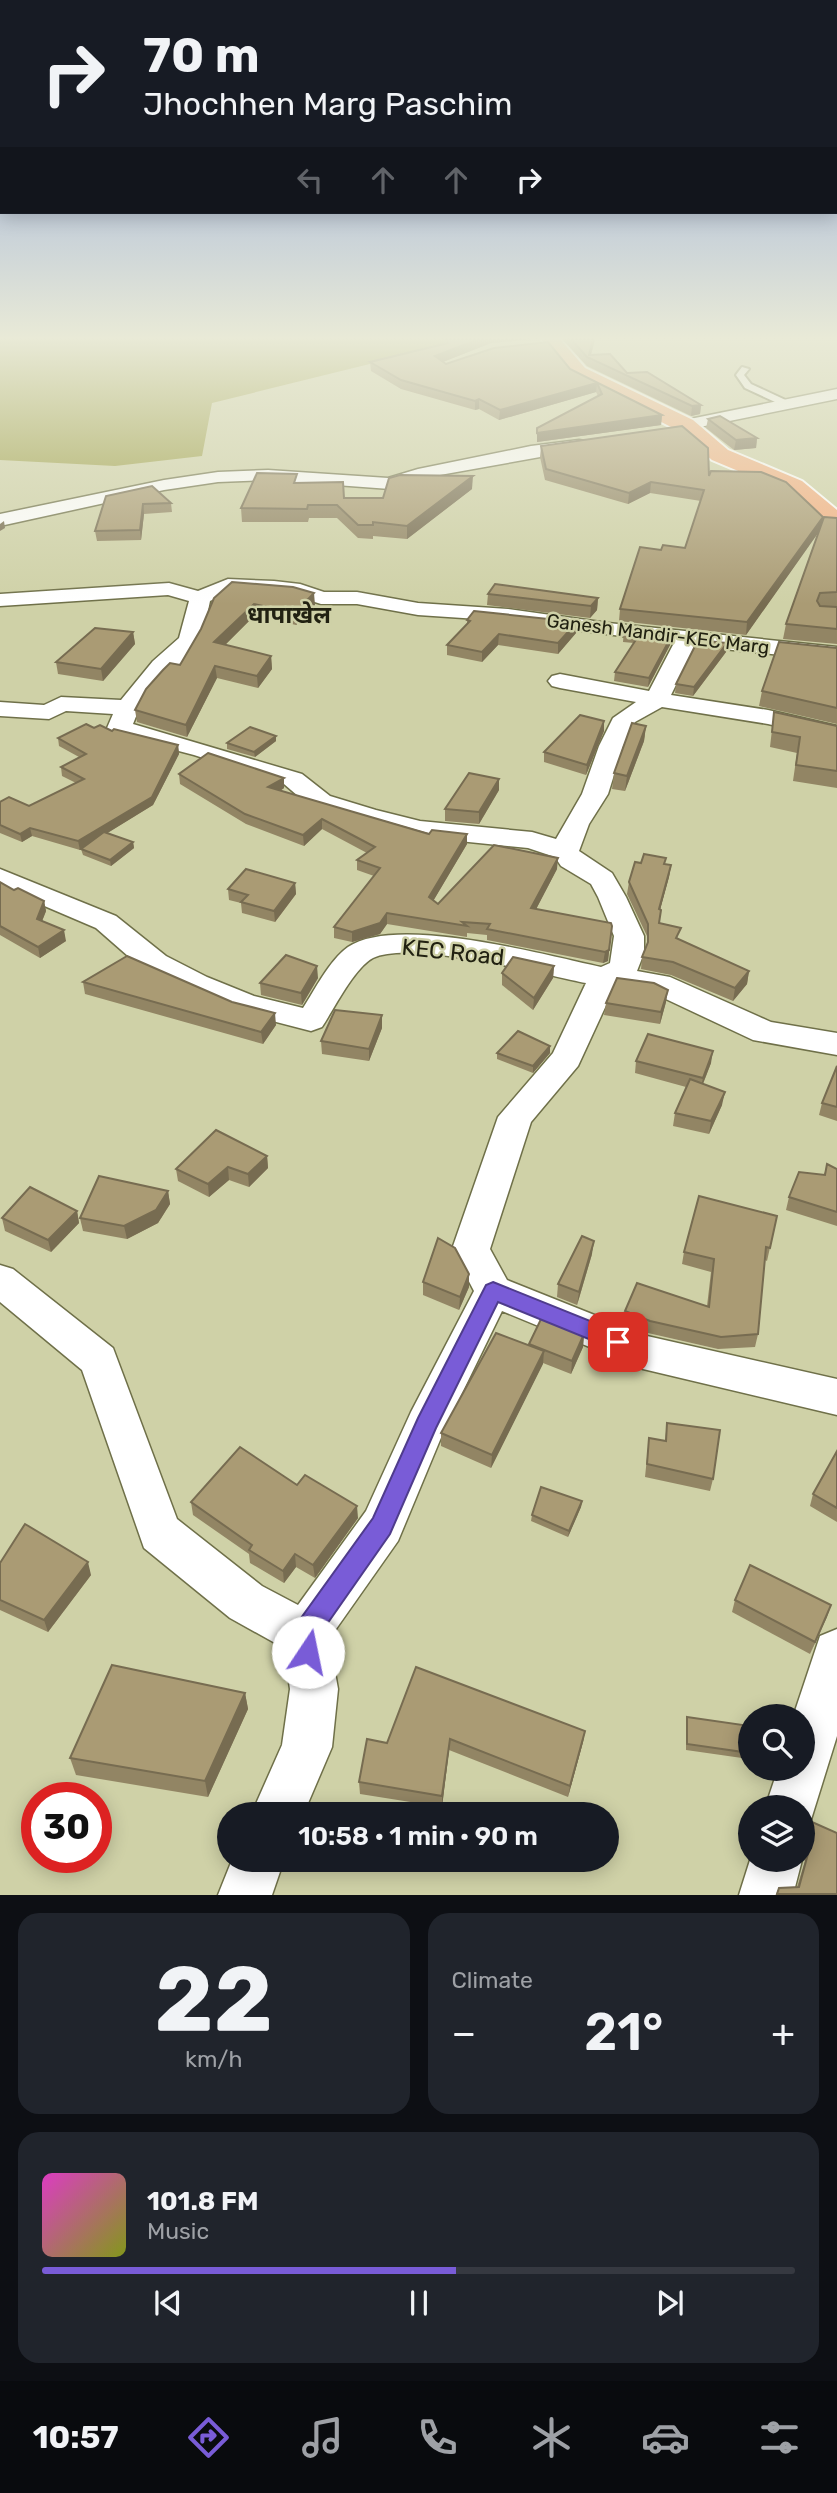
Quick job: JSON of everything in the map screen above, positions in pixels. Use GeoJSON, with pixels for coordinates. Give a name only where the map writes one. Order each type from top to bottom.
{"type":"FeatureCollection","features":[{"type":"Feature","properties":{"kind":"main road"},"geometry":{"type":"LineString","coordinates":[[688,427],[720,455],[794,486],[837,523]]}},
{"type":"Feature","properties":{"kind":"street"},"geometry":{"type":"LineString","coordinates":[[651,432],[684,427]]}},
{"type":"Feature","properties":{"kind":"street"},"geometry":{"type":"LineString","coordinates":[[0,520],[164,485],[218,477],[268,475],[390,484],[418,474],[519,453],[593,443]]}},
{"type":"Feature","properties":{"kind":"street","name":"Ganesh Mandir-KEC Marg"},"geometry":{"type":"LineString","coordinates":[[200,598],[228,585],[274,587],[300,590],[321,598],[357,598],[418,609],[658,622],[688,637],[837,654]]}},
{"type":"Feature","properties":{"kind":"street"},"geometry":{"type":"LineString","coordinates":[[0,600],[169,589],[200,598],[189,640],[162,666],[127,708],[119,727],[204,750],[236,763],[293,779],[321,802],[420,829],[532,841],[565,851],[571,860],[602,879],[629,936],[629,953],[623,969],[604,977],[568,1058],[515,1117],[471,1249],[493,1291],[643,1352],[837,1398]]}},
{"type":"Feature","properties":{"kind":"street"},"geometry":{"type":"LineString","coordinates":[[565,851],[576,824],[595,794],[611,746],[625,718],[656,701],[688,637]]}},
{"type":"Feature","properties":{"kind":"street"},"geometry":{"type":"LineString","coordinates":[[560,681],[656,701],[752,717],[768,716],[837,733]]}},
{"type":"Feature","properties":{"kind":"street"},"geometry":{"type":"LineString","coordinates":[[0,709],[49,712],[61,704],[127,708]]}},
{"type":"Feature","properties":{"kind":"street","name":"KEC Road"},"geometry":{"type":"LineString","coordinates":[[0,877],[106,922],[155,963],[197,984],[245,1004],[311,1020],[349,962],[361,952],[380,946],[430,944],[469,949],[604,977],[659,984],[764,1031],[837,1044]]}},
{"type":"Feature","properties":{"kind":"street"},"geometry":{"type":"LineString","coordinates":[[0,1280],[99,1360],[160,1533],[246,1602],[305,1634]]}},
{"type":"Feature","properties":{"kind":"street"},"geometry":{"type":"LineString","coordinates":[[283,1802],[307,1747],[314,1689],[305,1634],[382,1526],[426,1425],[493,1291]]}},
{"type":"Feature","properties":{"kind":"street"},"geometry":{"type":"LineString","coordinates":[[815,1727],[837,1653]]}},
{"type":"Feature","properties":{"kind":"street"},"geometry":{"type":"LineString","coordinates":[[244,1895],[253,1872]]}},
{"type":"Feature","properties":{"kind":"street"},"geometry":{"type":"LineString","coordinates":[[766,1895],[773,1872]]}},
{"type":"Feature","properties":{"kind":"shaded area"},"geometry":{"type":"Polygon","coordinates":[[[0,427],[207,427],[202,456],[115,466],[0,460],[0,427]]]}},
{"type":"Feature","properties":{"kind":"building"},"geometry":{"type":"Polygon","coordinates":[[[538,427],[576,427],[537,433],[538,427]]]}},
{"type":"Feature","properties":{"kind":"building"},"geometry":{"type":"Polygon","coordinates":[[[684,427],[708,448],[709,476],[711,471],[761,472],[786,482],[823,517],[747,622],[620,609],[640,547],[661,550],[663,545],[685,548],[704,490],[651,482],[629,493],[546,469],[541,446],[684,427]]]}},
{"type":"Feature","properties":{"kind":"building"},"geometry":{"type":"Polygon","coordinates":[[[719,427],[739,427],[757,438],[736,440],[719,427]]]}},
{"type":"Feature","properties":{"kind":"building"},"geometry":{"type":"Polygon","coordinates":[[[257,473],[297,474],[294,483],[343,482],[344,498],[383,498],[389,478],[400,475],[473,476],[407,526],[373,522],[373,525],[358,525],[337,505],[308,505],[307,509],[241,508],[257,473]]]}},
{"type":"Feature","properties":{"kind":"building"},"geometry":{"type":"Polygon","coordinates":[[[152,486],[171,503],[143,504],[140,530],[95,531],[106,496],[152,486]]]}},
{"type":"Feature","properties":{"kind":"building"},"geometry":{"type":"Polygon","coordinates":[[[824,517],[837,518],[837,592],[820,593],[817,601],[820,606],[837,607],[837,629],[786,624],[824,517]]]}},
{"type":"Feature","properties":{"kind":"building"},"geometry":{"type":"Polygon","coordinates":[[[232,582],[293,587],[314,593],[295,613],[254,604],[214,642],[271,656],[257,676],[215,666],[186,725],[135,710],[146,689],[170,663],[180,665],[201,629],[214,598],[232,582]]]}},
{"type":"Feature","properties":{"kind":"building"},"geometry":{"type":"Polygon","coordinates":[[[495,584],[598,598],[591,606],[488,594],[495,584]]]}},
{"type":"Feature","properties":{"kind":"building"},"geometry":{"type":"Polygon","coordinates":[[[474,611],[577,622],[558,643],[499,634],[482,652],[447,645],[470,621],[467,620],[474,611]]]}},
{"type":"Feature","properties":{"kind":"building"},"geometry":{"type":"Polygon","coordinates":[[[95,628],[133,632],[101,669],[56,662],[95,628]]]}},
{"type":"Feature","properties":{"kind":"building"},"geometry":{"type":"Polygon","coordinates":[[[624,630],[671,637],[649,678],[615,672],[639,635],[624,634],[624,630]]]}},
{"type":"Feature","properties":{"kind":"building"},"geometry":{"type":"Polygon","coordinates":[[[698,640],[727,643],[694,687],[676,684],[698,640]]]}},
{"type":"Feature","properties":{"kind":"building"},"geometry":{"type":"Polygon","coordinates":[[[779,642],[837,648],[837,708],[762,691],[779,642]]]}},
{"type":"Feature","properties":{"kind":"building"},"geometry":{"type":"Polygon","coordinates":[[[774,712],[837,726],[837,771],[796,765],[800,737],[772,732],[774,712]]]}},
{"type":"Feature","properties":{"kind":"building"},"geometry":{"type":"Polygon","coordinates":[[[580,715],[604,721],[587,765],[544,752],[580,715]]]}},
{"type":"Feature","properties":{"kind":"building"},"geometry":{"type":"Polygon","coordinates":[[[632,723],[646,726],[627,776],[614,773],[632,723]]]}},
{"type":"Feature","properties":{"kind":"building"},"geometry":{"type":"Polygon","coordinates":[[[86,724],[94,728],[100,725],[112,731],[114,729],[178,745],[152,797],[78,841],[30,828],[20,834],[0,825],[0,802],[9,797],[29,806],[84,779],[61,767],[86,754],[58,738],[86,724]]]}},
{"type":"Feature","properties":{"kind":"building"},"geometry":{"type":"Polygon","coordinates":[[[250,727],[276,736],[254,752],[227,743],[250,727]]]}},
{"type":"Feature","properties":{"kind":"building"},"geometry":{"type":"Polygon","coordinates":[[[208,753],[284,778],[268,787],[429,834],[432,830],[467,834],[429,897],[438,904],[494,845],[558,858],[531,908],[611,923],[609,950],[605,952],[487,929],[490,924],[462,922],[467,926],[387,913],[380,923],[352,932],[334,927],[380,868],[357,860],[375,847],[322,819],[303,835],[245,814],[179,774],[208,753]]]}},
{"type":"Feature","properties":{"kind":"building"},"geometry":{"type":"Polygon","coordinates":[[[469,773],[499,779],[479,812],[445,809],[469,773]]]}},
{"type":"Feature","properties":{"kind":"building"},"geometry":{"type":"Polygon","coordinates":[[[104,832],[133,842],[110,860],[81,849],[104,832]]]}},
{"type":"Feature","properties":{"kind":"building"},"geometry":{"type":"Polygon","coordinates":[[[644,854],[666,858],[664,864],[671,865],[659,909],[659,923],[681,928],[676,938],[749,971],[735,988],[673,962],[642,957],[648,942],[648,924],[629,882],[635,862],[641,863],[644,854]]]}},
{"type":"Feature","properties":{"kind":"building"},"geometry":{"type":"Polygon","coordinates":[[[246,869],[295,883],[274,911],[241,902],[248,895],[228,889],[246,869]]]}},
{"type":"Feature","properties":{"kind":"building"},"geometry":{"type":"Polygon","coordinates":[[[0,882],[44,901],[37,919],[64,930],[38,947],[0,926],[0,882]]]}},
{"type":"Feature","properties":{"kind":"building"},"geometry":{"type":"Polygon","coordinates":[[[286,955],[317,966],[301,993],[260,983],[286,955]]]}},
{"type":"Feature","properties":{"kind":"building"},"geometry":{"type":"Polygon","coordinates":[[[127,956],[232,1002],[275,1013],[261,1032],[83,982],[127,956]]]}},
{"type":"Feature","properties":{"kind":"building"},"geometry":{"type":"Polygon","coordinates":[[[513,957],[554,966],[534,998],[502,973],[513,957]]]}},
{"type":"Feature","properties":{"kind":"building"},"geometry":{"type":"Polygon","coordinates":[[[617,978],[654,983],[668,990],[661,1012],[606,1003],[617,978]]]}},
{"type":"Feature","properties":{"kind":"building"},"geometry":{"type":"Polygon","coordinates":[[[335,1010],[382,1015],[369,1049],[321,1041],[335,1010]]]}},
{"type":"Feature","properties":{"kind":"building"},"geometry":{"type":"Polygon","coordinates":[[[518,1031],[550,1046],[533,1066],[497,1053],[518,1031]]]}},
{"type":"Feature","properties":{"kind":"building"},"geometry":{"type":"Polygon","coordinates":[[[648,1034],[713,1051],[703,1078],[636,1061],[648,1034]]]}},
{"type":"Feature","properties":{"kind":"building"},"geometry":{"type":"Polygon","coordinates":[[[837,1066],[837,1107],[822,1103],[837,1066]]]}},
{"type":"Feature","properties":{"kind":"building"},"geometry":{"type":"Polygon","coordinates":[[[690,1079],[725,1092],[711,1121],[675,1113],[690,1079]]]}},
{"type":"Feature","properties":{"kind":"building"},"geometry":{"type":"Polygon","coordinates":[[[216,1130],[267,1156],[248,1174],[228,1167],[208,1184],[176,1169],[216,1130]]]}},
{"type":"Feature","properties":{"kind":"building"},"geometry":{"type":"Polygon","coordinates":[[[827,1164],[837,1169],[837,1212],[789,1197],[799,1172],[825,1175],[827,1164]]]}},
{"type":"Feature","properties":{"kind":"building"},"geometry":{"type":"Polygon","coordinates":[[[99,1176],[168,1191],[156,1210],[124,1226],[80,1218],[99,1176]]]}},
{"type":"Feature","properties":{"kind":"building"},"geometry":{"type":"Polygon","coordinates":[[[30,1187],[77,1211],[48,1240],[2,1218],[30,1187]]]}},
{"type":"Feature","properties":{"kind":"building"},"geometry":{"type":"Polygon","coordinates":[[[699,1196],[777,1216],[770,1248],[766,1247],[758,1334],[721,1337],[650,1321],[625,1311],[637,1283],[709,1307],[714,1259],[684,1252],[699,1196]]]}},
{"type":"Feature","properties":{"kind":"building"},"geometry":{"type":"Polygon","coordinates":[[[582,1236],[594,1241],[579,1292],[558,1284],[582,1236]]]}},
{"type":"Feature","properties":{"kind":"building"},"geometry":{"type":"Polygon","coordinates":[[[438,1238],[455,1248],[469,1274],[460,1297],[423,1282],[438,1238]]]}},
{"type":"Feature","properties":{"kind":"building"},"geometry":{"type":"Polygon","coordinates":[[[542,1317],[584,1334],[572,1361],[529,1344],[542,1317]]]}},
{"type":"Feature","properties":{"kind":"building"},"geometry":{"type":"Polygon","coordinates":[[[496,1333],[544,1351],[492,1455],[441,1433],[496,1333]]]}},
{"type":"Feature","properties":{"kind":"building"},"geometry":{"type":"Polygon","coordinates":[[[667,1423],[720,1430],[713,1479],[647,1464],[649,1438],[666,1441],[667,1423]]]}},
{"type":"Feature","properties":{"kind":"building"},"geometry":{"type":"Polygon","coordinates":[[[240,1447],[297,1485],[305,1475],[357,1506],[313,1565],[295,1554],[283,1571],[249,1550],[252,1545],[191,1502],[240,1447]]]}},
{"type":"Feature","properties":{"kind":"building"},"geometry":{"type":"Polygon","coordinates":[[[837,1451],[837,1508],[813,1494],[837,1451]]]}},
{"type":"Feature","properties":{"kind":"building"},"geometry":{"type":"Polygon","coordinates":[[[541,1487],[582,1501],[569,1531],[532,1515],[541,1487]]]}},
{"type":"Feature","properties":{"kind":"building"},"geometry":{"type":"Polygon","coordinates":[[[25,1524],[88,1562],[44,1620],[0,1600],[0,1563],[25,1524]]]}},
{"type":"Feature","properties":{"kind":"building"},"geometry":{"type":"Polygon","coordinates":[[[750,1565],[831,1605],[815,1642],[735,1600],[750,1565]]]}},
{"type":"Feature","properties":{"kind":"building"},"geometry":{"type":"Polygon","coordinates":[[[112,1665],[245,1693],[205,1781],[70,1758],[112,1665]]]}},
{"type":"Feature","properties":{"kind":"building"},"geometry":{"type":"Polygon","coordinates":[[[416,1667],[585,1731],[570,1786],[450,1739],[442,1796],[359,1782],[367,1739],[387,1743],[416,1667]]]}},
{"type":"Feature","properties":{"kind":"building"},"geometry":{"type":"Polygon","coordinates":[[[687,1717],[738,1724],[738,1751],[687,1744],[687,1717]]]}},
{"type":"Feature","properties":{"kind":"building"},"geometry":{"type":"Polygon","coordinates":[[[815,1823],[837,1833],[837,1894],[777,1894],[779,1888],[799,1887],[803,1872],[815,1872],[815,1823]]]}},
{"type":"Feature","properties":{"kind":"district","name":"धापाखेल"},"geometry":{"type":"Point","coordinates":[289,615]}},
{"type":"Feature","properties":{"kind":"route"},"geometry":{"type":"LineString","coordinates":[[308,1652],[305,1634],[382,1526],[426,1425],[493,1291],[618,1342]]}}]}
